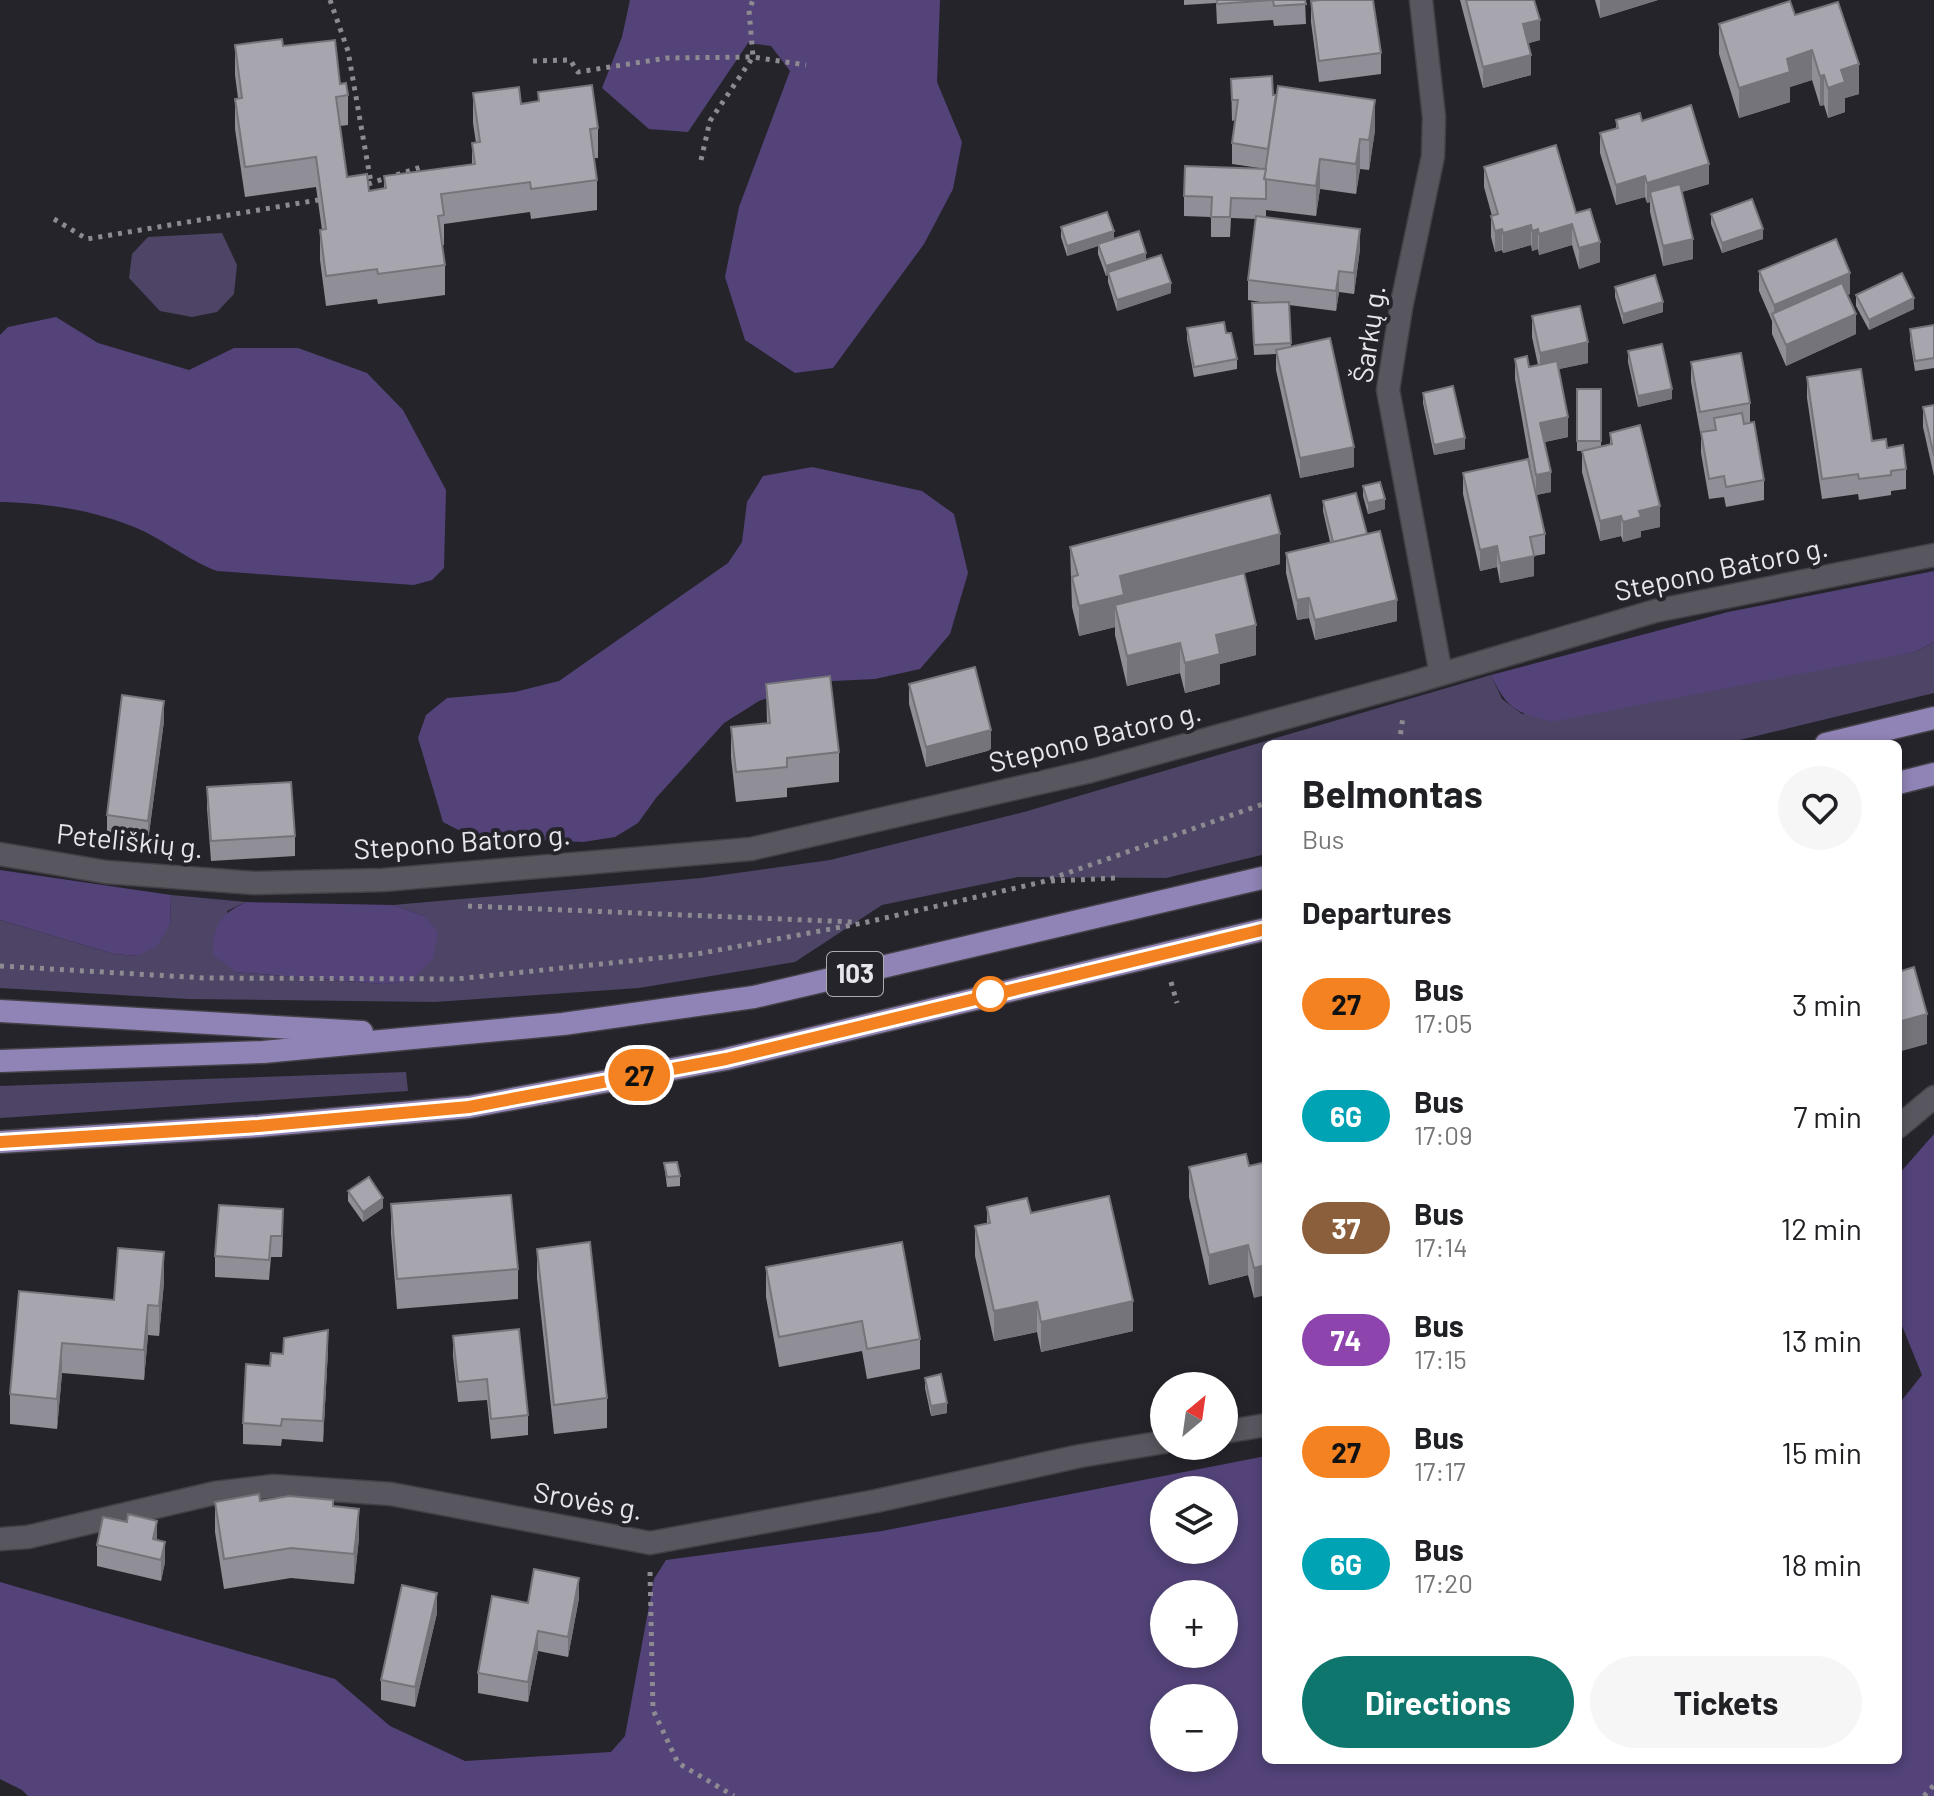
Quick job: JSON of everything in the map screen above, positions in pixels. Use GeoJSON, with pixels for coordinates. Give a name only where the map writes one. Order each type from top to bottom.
{"type":"FeatureCollection","features":[{"type":"Feature","properties":{"kind":"main road"},"geometry":{"type":"LineString","coordinates":[[1843,740],[1934,718]]}},
{"type":"Feature","properties":{"kind":"main road"},"geometry":{"type":"LineString","coordinates":[[1902,782],[1934,774]]}},
{"type":"Feature","properties":{"kind":"main road","name":"103"},"geometry":{"type":"LineString","coordinates":[[0,1011],[437,1036],[563,1024],[754,997],[1262,878]]}},
{"type":"Feature","properties":{"kind":"main road","name":"103"},"geometry":{"type":"LineString","coordinates":[[0,1142],[258,1126],[469,1107],[726,1059],[1262,930]]}},
{"type":"Feature","properties":{"kind":"main road"},"geometry":{"type":"LineString","coordinates":[[0,1061],[263,1052],[437,1036]]}},
{"type":"Feature","properties":{"kind":"street","name":"Šarkų g."},"geometry":{"type":"LineString","coordinates":[[1421,0],[1434,117],[1433,156],[1401,308],[1388,390],[1441,674]]}},
{"type":"Feature","properties":{"kind":"street","name":"Stepono Batoro g."},"geometry":{"type":"LineString","coordinates":[[254,883],[383,880],[751,849],[1091,771],[1655,611],[1934,555]]}},
{"type":"Feature","properties":{"kind":"street","name":"Peteliškių g."},"geometry":{"type":"LineString","coordinates":[[0,854],[106,872],[254,883]]}},
{"type":"Feature","properties":{"kind":"street"},"geometry":{"type":"LineString","coordinates":[[1902,1124],[1934,1097]]}},
{"type":"Feature","properties":{"kind":"street"},"geometry":{"type":"LineString","coordinates":[[1238,1430],[1262,1426]]}},
{"type":"Feature","properties":{"kind":"street","name":"Srovės g."},"geometry":{"type":"LineString","coordinates":[[0,1539],[28,1537],[215,1493],[274,1486],[391,1494],[650,1543],[876,1501],[1080,1456],[1150,1444]]}},
{"type":"Feature","properties":{"kind":"path"},"geometry":{"type":"LineString","coordinates":[[330,0],[348,51],[371,183]]}},
{"type":"Feature","properties":{"kind":"path"},"geometry":{"type":"LineString","coordinates":[[701,160],[710,121],[753,57],[749,10],[753,0]]}},
{"type":"Feature","properties":{"kind":"path"},"geometry":{"type":"LineString","coordinates":[[533,61],[570,60],[578,72],[667,58],[753,57],[806,65]]}},
{"type":"Feature","properties":{"kind":"path"},"geometry":{"type":"LineString","coordinates":[[358,188],[421,167]]}},
{"type":"Feature","properties":{"kind":"path"},"geometry":{"type":"LineString","coordinates":[[54,219],[87,239],[318,200]]}},
{"type":"Feature","properties":{"kind":"path"},"geometry":{"type":"LineString","coordinates":[[0,966],[205,978],[456,979],[697,954],[863,923],[1042,882],[1262,804]]}},
{"type":"Feature","properties":{"kind":"path"},"geometry":{"type":"LineString","coordinates":[[453,906],[863,923]]}},
{"type":"Feature","properties":{"kind":"path"},"geometry":{"type":"LineString","coordinates":[[650,1563],[653,1710],[678,1763],[734,1796]]}},
{"type":"Feature","properties":{"kind":"path"},"geometry":{"type":"LineString","coordinates":[[1924,1796],[1934,1785]]}},
{"type":"Feature","properties":{"kind":"shaded area"},"geometry":{"type":"Polygon","coordinates":[[[630,0],[940,0],[937,82],[962,142],[953,189],[924,244],[833,368],[795,373],[745,340],[725,277],[739,207],[790,71],[771,46],[748,43],[688,132],[649,129],[602,88],[622,37],[630,0]]]}},
{"type":"Feature","properties":{"kind":"shaded area"},"geometry":{"type":"Polygon","coordinates":[[[222,233],[237,265],[234,294],[217,312],[192,317],[160,311],[129,278],[132,254],[148,237],[222,233]]]}},
{"type":"Feature","properties":{"kind":"shaded area"},"geometry":{"type":"Polygon","coordinates":[[[56,317],[98,343],[189,370],[234,348],[298,348],[367,373],[403,410],[446,490],[444,568],[432,580],[414,585],[217,571],[113,519],[66,508],[0,502],[0,335],[8,327],[56,317]]]}},
{"type":"Feature","properties":{"kind":"shaded area"},"geometry":{"type":"Polygon","coordinates":[[[812,467],[922,491],[954,514],[968,573],[950,634],[920,669],[875,679],[813,682],[759,701],[724,723],[656,798],[638,823],[615,837],[583,842],[472,837],[443,822],[418,738],[426,715],[447,698],[515,692],[559,681],[728,563],[742,542],[747,502],[763,476],[812,467]]]}},
{"type":"Feature","properties":{"kind":"shaded area"},"geometry":{"type":"Polygon","coordinates":[[[1934,571],[1934,642],[1915,652],[1551,722],[1514,708],[1502,695],[1491,675],[1728,612],[1934,571]]]}},
{"type":"Feature","properties":{"kind":"shaded area"},"geometry":{"type":"Polygon","coordinates":[[[1934,642],[1934,693],[1740,740],[1269,740],[1491,675],[1502,699],[1522,714],[1915,652],[1934,642]]]}},
{"type":"Feature","properties":{"kind":"shaded area"},"geometry":{"type":"Polygon","coordinates":[[[1262,742],[1262,855],[1166,878],[1018,877],[882,905],[795,962],[639,988],[435,1002],[188,999],[0,988],[0,920],[114,954],[137,956],[170,924],[171,895],[246,902],[227,911],[236,972],[383,984],[410,981],[425,916],[393,905],[701,878],[830,860],[1024,812],[1262,742]]]}},
{"type":"Feature","properties":{"kind":"shaded area"},"geometry":{"type":"Polygon","coordinates":[[[0,870],[171,895],[170,924],[157,946],[137,956],[114,954],[0,920],[0,870]]]}},
{"type":"Feature","properties":{"kind":"shaded area"},"geometry":{"type":"Polygon","coordinates":[[[246,902],[393,905],[425,916],[438,932],[433,959],[411,981],[383,984],[236,972],[213,955],[214,936],[219,922],[246,902]]]}},
{"type":"Feature","properties":{"kind":"shaded area"},"geometry":{"type":"Polygon","coordinates":[[[406,1072],[408,1091],[0,1118],[0,1086],[406,1072]]]}},
{"type":"Feature","properties":{"kind":"shaded area"},"geometry":{"type":"Polygon","coordinates":[[[1934,1134],[1934,1796],[28,1796],[0,1779],[0,1582],[335,1679],[390,1726],[465,1761],[611,1752],[625,1736],[654,1579],[666,1560],[882,1531],[1150,1479],[1150,1564],[1238,1564],[1238,1476],[1164,1476],[1262,1457],[1262,1764],[1902,1764],[1902,1400],[1922,1375],[1902,1326],[1902,1170],[1934,1134]]]}},
{"type":"Feature","properties":{"kind":"building"},"geometry":{"type":"Polygon","coordinates":[[[1217,0],[1272,0],[1217,4],[1217,0]]]}},
{"type":"Feature","properties":{"kind":"building"},"geometry":{"type":"Polygon","coordinates":[[[1273,0],[1305,0],[1306,4],[1274,6],[1273,0]]]}},
{"type":"Feature","properties":{"kind":"building"},"geometry":{"type":"Polygon","coordinates":[[[1373,0],[1381,53],[1319,61],[1311,1],[1373,0]]]}},
{"type":"Feature","properties":{"kind":"building"},"geometry":{"type":"Polygon","coordinates":[[[1466,0],[1534,0],[1540,20],[1523,24],[1531,55],[1483,67],[1466,0]]]}},
{"type":"Feature","properties":{"kind":"building"},"geometry":{"type":"Polygon","coordinates":[[[1790,1],[1795,15],[1838,2],[1859,64],[1841,70],[1845,82],[1828,88],[1824,75],[1820,76],[1812,50],[1787,59],[1790,72],[1739,88],[1719,24],[1790,1]]]}},
{"type":"Feature","properties":{"kind":"building"},"geometry":{"type":"Polygon","coordinates":[[[282,39],[283,46],[335,40],[340,84],[346,83],[348,95],[336,97],[347,177],[367,174],[369,191],[386,188],[384,176],[475,164],[472,143],[480,142],[473,93],[519,87],[521,104],[539,101],[538,92],[592,85],[598,128],[590,129],[597,180],[531,189],[530,182],[441,194],[444,215],[438,216],[445,265],[378,274],[377,269],[326,276],[320,230],[326,229],[316,157],[245,167],[235,99],[242,98],[235,45],[282,39]]]}},
{"type":"Feature","properties":{"kind":"building"},"geometry":{"type":"Polygon","coordinates":[[[1272,76],[1273,95],[1276,95],[1268,149],[1232,143],[1238,100],[1232,100],[1231,79],[1272,76]]]}},
{"type":"Feature","properties":{"kind":"building"},"geometry":{"type":"Polygon","coordinates":[[[1278,86],[1375,100],[1369,140],[1360,139],[1356,164],[1320,159],[1316,186],[1264,179],[1278,86]]]}},
{"type":"Feature","properties":{"kind":"building"},"geometry":{"type":"Polygon","coordinates":[[[1691,105],[1709,164],[1647,183],[1645,176],[1616,185],[1600,133],[1618,128],[1616,120],[1640,113],[1642,121],[1691,105]]]}},
{"type":"Feature","properties":{"kind":"building"},"geometry":{"type":"Polygon","coordinates":[[[1556,145],[1576,213],[1590,209],[1600,242],[1579,248],[1572,224],[1539,234],[1538,229],[1532,231],[1531,225],[1503,233],[1502,229],[1495,231],[1491,216],[1498,214],[1484,167],[1556,145]]]}},
{"type":"Feature","properties":{"kind":"building"},"geometry":{"type":"Polygon","coordinates":[[[1185,166],[1266,169],[1266,199],[1231,198],[1230,217],[1211,217],[1212,197],[1184,196],[1185,166]]]}},
{"type":"Feature","properties":{"kind":"building"},"geometry":{"type":"Polygon","coordinates":[[[1680,184],[1693,239],[1663,246],[1650,192],[1680,184]]]}},
{"type":"Feature","properties":{"kind":"building"},"geometry":{"type":"Polygon","coordinates":[[[1752,199],[1763,229],[1722,243],[1711,214],[1752,199]]]}},
{"type":"Feature","properties":{"kind":"building"},"geometry":{"type":"Polygon","coordinates":[[[1107,212],[1114,231],[1067,246],[1061,227],[1107,212]]]}},
{"type":"Feature","properties":{"kind":"building"},"geometry":{"type":"Polygon","coordinates":[[[1256,216],[1360,229],[1354,273],[1339,271],[1336,291],[1248,280],[1256,216]]]}},
{"type":"Feature","properties":{"kind":"building"},"geometry":{"type":"Polygon","coordinates":[[[1139,231],[1146,253],[1106,266],[1098,244],[1139,231]]]}},
{"type":"Feature","properties":{"kind":"building"},"geometry":{"type":"Polygon","coordinates":[[[1836,239],[1850,273],[1774,305],[1759,271],[1836,239]]]}},
{"type":"Feature","properties":{"kind":"building"},"geometry":{"type":"Polygon","coordinates":[[[1161,255],[1171,283],[1117,300],[1108,272],[1161,255]]]}},
{"type":"Feature","properties":{"kind":"building"},"geometry":{"type":"Polygon","coordinates":[[[1902,273],[1914,298],[1869,320],[1856,295],[1902,273]]]}},
{"type":"Feature","properties":{"kind":"building"},"geometry":{"type":"Polygon","coordinates":[[[1655,275],[1663,302],[1623,314],[1615,287],[1655,275]]]}},
{"type":"Feature","properties":{"kind":"building"},"geometry":{"type":"Polygon","coordinates":[[[1842,283],[1856,314],[1786,345],[1772,314],[1842,283]]]}},
{"type":"Feature","properties":{"kind":"building"},"geometry":{"type":"Polygon","coordinates":[[[1289,302],[1291,343],[1254,345],[1252,303],[1289,302]]]}},
{"type":"Feature","properties":{"kind":"building"},"geometry":{"type":"Polygon","coordinates":[[[1580,306],[1588,342],[1540,353],[1532,316],[1580,306]]]}},
{"type":"Feature","properties":{"kind":"building"},"geometry":{"type":"Polygon","coordinates":[[[1224,322],[1226,333],[1231,333],[1237,359],[1194,367],[1187,328],[1224,322]]]}},
{"type":"Feature","properties":{"kind":"building"},"geometry":{"type":"Polygon","coordinates":[[[1934,325],[1934,358],[1915,361],[1910,329],[1934,325]]]}},
{"type":"Feature","properties":{"kind":"building"},"geometry":{"type":"Polygon","coordinates":[[[1330,338],[1354,447],[1300,458],[1276,350],[1330,338]]]}},
{"type":"Feature","properties":{"kind":"building"},"geometry":{"type":"Polygon","coordinates":[[[1662,344],[1672,389],[1638,396],[1628,351],[1662,344]]]}},
{"type":"Feature","properties":{"kind":"building"},"geometry":{"type":"Polygon","coordinates":[[[1741,353],[1750,403],[1700,412],[1691,362],[1741,353]]]}},
{"type":"Feature","properties":{"kind":"building"},"geometry":{"type":"Polygon","coordinates":[[[1527,356],[1529,367],[1557,361],[1568,417],[1540,423],[1551,472],[1536,475],[1515,359],[1527,356]]]}},
{"type":"Feature","properties":{"kind":"building"},"geometry":{"type":"Polygon","coordinates":[[[1861,369],[1872,441],[1886,439],[1887,448],[1903,445],[1906,469],[1891,471],[1891,475],[1859,479],[1858,474],[1822,479],[1807,377],[1861,369]]]}},
{"type":"Feature","properties":{"kind":"building"},"geometry":{"type":"Polygon","coordinates":[[[1453,386],[1465,438],[1434,445],[1423,393],[1453,386]]]}},
{"type":"Feature","properties":{"kind":"building"},"geometry":{"type":"Polygon","coordinates":[[[1577,389],[1601,389],[1601,441],[1577,441],[1577,389]]]}},
{"type":"Feature","properties":{"kind":"building"},"geometry":{"type":"Polygon","coordinates":[[[1934,405],[1934,456],[1923,407],[1934,405]]]}},
{"type":"Feature","properties":{"kind":"building"},"geometry":{"type":"Polygon","coordinates":[[[1742,413],[1744,424],[1754,422],[1764,480],[1726,487],[1724,476],[1709,479],[1701,432],[1716,430],[1714,418],[1742,413]]]}},
{"type":"Feature","properties":{"kind":"building"},"geometry":{"type":"Polygon","coordinates":[[[1640,425],[1660,506],[1639,511],[1641,517],[1623,522],[1621,516],[1600,521],[1582,451],[1612,444],[1610,433],[1640,425]]]}},
{"type":"Feature","properties":{"kind":"building"},"geometry":{"type":"Polygon","coordinates":[[[1528,459],[1545,534],[1530,537],[1534,556],[1500,563],[1497,546],[1480,550],[1463,473],[1528,459]]]}},
{"type":"Feature","properties":{"kind":"building"},"geometry":{"type":"Polygon","coordinates":[[[1380,482],[1385,499],[1368,503],[1363,486],[1380,482]]]}},
{"type":"Feature","properties":{"kind":"building"},"geometry":{"type":"Polygon","coordinates":[[[1356,493],[1367,534],[1333,542],[1323,501],[1356,493]]]}},
{"type":"Feature","properties":{"kind":"building"},"geometry":{"type":"Polygon","coordinates":[[[1270,495],[1280,534],[1120,576],[1124,595],[1079,606],[1072,577],[1078,575],[1070,547],[1270,495]]]}},
{"type":"Feature","properties":{"kind":"building"},"geometry":{"type":"Polygon","coordinates":[[[1380,531],[1397,600],[1315,620],[1309,598],[1297,600],[1286,553],[1380,531]]]}},
{"type":"Feature","properties":{"kind":"building"},"geometry":{"type":"Polygon","coordinates":[[[1244,573],[1256,625],[1216,635],[1220,654],[1185,663],[1180,643],[1127,656],[1115,605],[1244,573]]]}},
{"type":"Feature","properties":{"kind":"building"},"geometry":{"type":"Polygon","coordinates":[[[975,667],[991,730],[926,747],[909,684],[975,667]]]}},
{"type":"Feature","properties":{"kind":"building"},"geometry":{"type":"Polygon","coordinates":[[[830,676],[839,752],[787,758],[787,767],[736,772],[731,727],[770,723],[766,684],[830,676]]]}},
{"type":"Feature","properties":{"kind":"building"},"geometry":{"type":"Polygon","coordinates":[[[122,695],[164,701],[148,821],[107,815],[122,695]]]}},
{"type":"Feature","properties":{"kind":"building"},"geometry":{"type":"Polygon","coordinates":[[[291,782],[295,836],[211,841],[207,787],[291,782]]]}},
{"type":"Feature","properties":{"kind":"building"},"geometry":{"type":"Polygon","coordinates":[[[1914,967],[1927,1014],[1902,1021],[1902,971],[1914,967]]]}},
{"type":"Feature","properties":{"kind":"building"},"geometry":{"type":"Polygon","coordinates":[[[1246,1154],[1249,1166],[1262,1163],[1262,1266],[1254,1268],[1248,1245],[1209,1255],[1189,1167],[1246,1154]]]}},
{"type":"Feature","properties":{"kind":"building"},"geometry":{"type":"Polygon","coordinates":[[[677,1162],[680,1176],[667,1177],[664,1163],[677,1162]]]}},
{"type":"Feature","properties":{"kind":"building"},"geometry":{"type":"Polygon","coordinates":[[[369,1177],[383,1198],[363,1212],[348,1191],[369,1177]]]}},
{"type":"Feature","properties":{"kind":"building"},"geometry":{"type":"Polygon","coordinates":[[[511,1195],[518,1269],[397,1279],[391,1204],[511,1195]]]}},
{"type":"Feature","properties":{"kind":"building"},"geometry":{"type":"Polygon","coordinates":[[[1109,1196],[1133,1301],[1041,1322],[1037,1302],[994,1311],[975,1226],[990,1223],[987,1207],[1027,1198],[1031,1213],[1109,1196]]]}},
{"type":"Feature","properties":{"kind":"building"},"geometry":{"type":"Polygon","coordinates":[[[219,1205],[283,1209],[282,1236],[271,1236],[269,1260],[215,1256],[219,1205]]]}},
{"type":"Feature","properties":{"kind":"building"},"geometry":{"type":"Polygon","coordinates":[[[590,1242],[607,1398],[554,1405],[537,1249],[590,1242]]]}},
{"type":"Feature","properties":{"kind":"building"},"geometry":{"type":"Polygon","coordinates":[[[902,1242],[920,1339],[867,1349],[862,1321],[779,1337],[766,1267],[902,1242]]]}},
{"type":"Feature","properties":{"kind":"building"},"geometry":{"type":"Polygon","coordinates":[[[118,1248],[164,1252],[159,1306],[148,1305],[144,1350],[62,1343],[57,1399],[10,1394],[19,1291],[114,1300],[118,1248]]]}},
{"type":"Feature","properties":{"kind":"building"},"geometry":{"type":"Polygon","coordinates":[[[519,1329],[528,1415],[491,1419],[487,1379],[458,1382],[453,1336],[519,1329]]]}},
{"type":"Feature","properties":{"kind":"building"},"geometry":{"type":"Polygon","coordinates":[[[328,1330],[323,1421],[282,1419],[281,1426],[243,1423],[246,1364],[270,1366],[271,1353],[283,1354],[284,1338],[328,1330]]]}},
{"type":"Feature","properties":{"kind":"building"},"geometry":{"type":"Polygon","coordinates":[[[941,1374],[947,1403],[931,1406],[925,1378],[941,1374]]]}},
{"type":"Feature","properties":{"kind":"building"},"geometry":{"type":"Polygon","coordinates":[[[259,1494],[260,1501],[289,1496],[333,1500],[333,1506],[359,1509],[354,1554],[291,1548],[224,1559],[215,1502],[259,1494]]]}},
{"type":"Feature","properties":{"kind":"building"},"geometry":{"type":"Polygon","coordinates":[[[128,1514],[157,1521],[153,1539],[165,1542],[161,1560],[97,1545],[103,1517],[127,1522],[128,1514]]]}},
{"type":"Feature","properties":{"kind":"building"},"geometry":{"type":"Polygon","coordinates":[[[534,1569],[579,1578],[568,1637],[538,1631],[528,1682],[478,1673],[492,1596],[528,1603],[534,1569]]]}},
{"type":"Feature","properties":{"kind":"building"},"geometry":{"type":"Polygon","coordinates":[[[402,1585],[437,1593],[415,1687],[381,1680],[402,1585]]]}},
{"type":"Feature","properties":{"kind":"bus line","name":"27"},"geometry":{"type":"LineString","coordinates":[[0,1142],[258,1126],[469,1107],[726,1059],[1262,930]]}}]}
